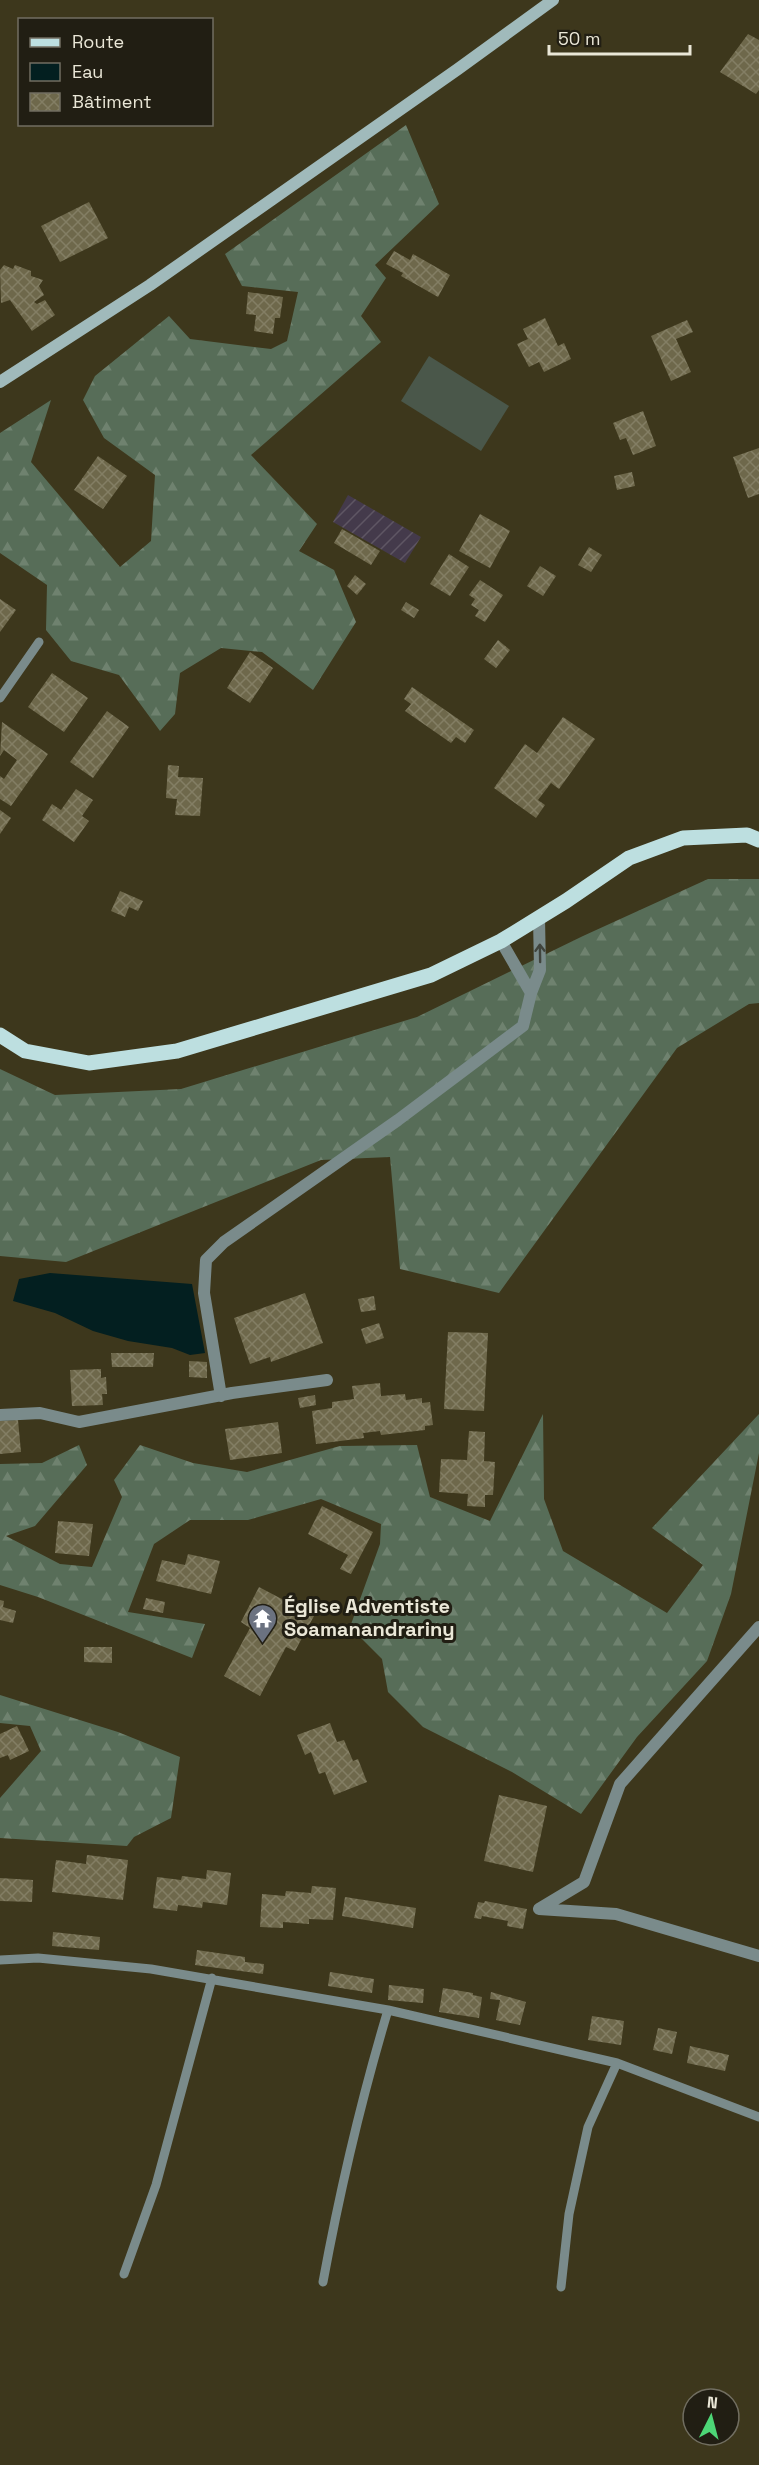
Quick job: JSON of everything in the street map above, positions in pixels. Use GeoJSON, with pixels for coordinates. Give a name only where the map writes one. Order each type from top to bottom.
{"type":"FeatureCollection","features":[{"type":"Feature","properties":{"kind":"main road"},"geometry":{"type":"LineString","coordinates":[[0,1035],[25,1051],[89,1063],[177,1051],[431,975],[501,941],[629,858],[683,838],[747,834],[759,840]]}},
{"type":"Feature","properties":{"kind":"street"},"geometry":{"type":"LineString","coordinates":[[0,382],[150,285],[553,0]]}},
{"type":"Feature","properties":{"kind":"street"},"geometry":{"type":"LineString","coordinates":[[221,1396],[204,1293],[206,1260],[224,1242],[398,1120],[523,1026],[531,993],[540,970],[539,918]]}},
{"type":"Feature","properties":{"kind":"street"},"geometry":{"type":"LineString","coordinates":[[501,941],[531,993]]}},
{"type":"Feature","properties":{"kind":"street"},"geometry":{"type":"LineString","coordinates":[[0,1415],[40,1413],[79,1422],[221,1396],[327,1380]]}},
{"type":"Feature","properties":{"kind":"street"},"geometry":{"type":"LineString","coordinates":[[759,1627],[620,1784],[584,1882],[540,1909],[615,1914],[759,1956]]}},
{"type":"Feature","properties":{"kind":"lane"},"geometry":{"type":"LineString","coordinates":[[0,698],[39,642]]}},
{"type":"Feature","properties":{"kind":"lane"},"geometry":{"type":"LineString","coordinates":[[0,1960],[49,1959],[151,1969],[388,2010],[617,2062],[759,2117]]}},
{"type":"Feature","properties":{"kind":"lane"},"geometry":{"type":"LineString","coordinates":[[124,2274],[156,2185],[212,1978]]}},
{"type":"Feature","properties":{"kind":"lane"},"geometry":{"type":"LineString","coordinates":[[323,2282],[337,2207],[365,2086],[388,2010]]}},
{"type":"Feature","properties":{"kind":"lane"},"geometry":{"type":"LineString","coordinates":[[561,2287],[569,2214],[588,2127],[617,2062]]}},
{"type":"Feature","properties":{"kind":"shaded area"},"geometry":{"type":"Polygon","coordinates":[[[348,495],[421,537],[405,563],[333,522],[348,495]]]}},
{"type":"Feature","properties":{"kind":"green space"},"geometry":{"type":"Polygon","coordinates":[[[406,125],[439,204],[375,265],[386,278],[361,316],[381,342],[251,455],[317,524],[299,551],[334,570],[356,622],[313,690],[262,652],[221,648],[180,673],[175,714],[160,731],[119,675],[71,661],[46,630],[47,585],[0,553],[0,433],[51,400],[31,462],[120,567],[151,541],[155,475],[104,438],[83,400],[95,376],[169,316],[190,339],[271,349],[287,341],[298,292],[242,286],[225,254],[406,125]]]}},
{"type":"Feature","properties":{"kind":"green space"},"geometry":{"type":"Polygon","coordinates":[[[429,356],[509,406],[481,451],[401,401],[429,356]]]}},
{"type":"Feature","properties":{"kind":"green space"},"geometry":{"type":"Polygon","coordinates":[[[708,879],[759,879],[759,1003],[749,1004],[677,1048],[499,1293],[400,1269],[390,1157],[321,1160],[66,1262],[0,1256],[0,1069],[55,1095],[181,1089],[417,1017],[583,936],[708,879]]]}},
{"type":"Feature","properties":{"kind":"green space"},"geometry":{"type":"Polygon","coordinates":[[[543,1414],[544,1499],[563,1551],[667,1613],[703,1565],[652,1528],[759,1414],[759,1453],[731,1594],[707,1661],[637,1737],[581,1814],[512,1772],[423,1727],[388,1692],[382,1659],[350,1627],[380,1544],[381,1524],[321,1499],[248,1520],[190,1520],[154,1544],[128,1612],[205,1624],[192,1658],[38,1597],[0,1585],[0,1464],[42,1463],[79,1445],[87,1465],[35,1526],[6,1536],[60,1564],[92,1567],[122,1497],[114,1480],[140,1445],[193,1463],[247,1472],[340,1446],[417,1445],[430,1497],[490,1521],[543,1414]]]}},
{"type":"Feature","properties":{"kind":"green space"},"geometry":{"type":"Polygon","coordinates":[[[0,1695],[118,1732],[180,1757],[171,1818],[134,1837],[127,1846],[0,1838],[0,1798],[41,1751],[30,1726],[0,1723],[0,1695]]]}},
{"type":"Feature","properties":{"kind":"water"},"geometry":{"type":"Polygon","coordinates":[[[50,1273],[192,1284],[205,1353],[190,1355],[172,1348],[128,1341],[93,1331],[55,1313],[13,1301],[19,1279],[50,1273]]]}},
{"type":"Feature","properties":{"kind":"building"},"geometry":{"type":"Polygon","coordinates":[[[748,34],[759,40],[759,90],[756,94],[720,72],[748,34]]]}},
{"type":"Feature","properties":{"kind":"building"},"geometry":{"type":"Polygon","coordinates":[[[89,202],[108,238],[60,262],[41,226],[89,202]]]}},
{"type":"Feature","properties":{"kind":"building"},"geometry":{"type":"Polygon","coordinates":[[[394,251],[410,260],[413,254],[450,275],[438,297],[401,276],[403,273],[386,264],[394,251]]]}},
{"type":"Feature","properties":{"kind":"building"},"geometry":{"type":"Polygon","coordinates":[[[4,265],[13,269],[15,265],[31,271],[31,276],[43,280],[39,286],[44,295],[34,302],[37,304],[45,300],[55,315],[32,331],[10,300],[1,303],[0,270],[4,265]]]}},
{"type":"Feature","properties":{"kind":"building"},"geometry":{"type":"Polygon","coordinates":[[[248,292],[283,297],[280,318],[275,318],[273,334],[254,331],[256,315],[246,314],[248,292]]]}},
{"type":"Feature","properties":{"kind":"building"},"geometry":{"type":"Polygon","coordinates":[[[545,318],[558,346],[564,343],[571,359],[544,372],[539,362],[529,367],[517,344],[528,339],[523,329],[545,318]]]}},
{"type":"Feature","properties":{"kind":"building"},"geometry":{"type":"Polygon","coordinates":[[[687,320],[693,332],[676,339],[691,372],[671,381],[651,336],[687,320]]]}},
{"type":"Feature","properties":{"kind":"building"},"geometry":{"type":"Polygon","coordinates":[[[643,411],[656,446],[633,455],[626,438],[620,440],[613,423],[643,411]]]}},
{"type":"Feature","properties":{"kind":"building"},"geometry":{"type":"Polygon","coordinates":[[[759,448],[759,494],[748,498],[733,457],[759,448]]]}},
{"type":"Feature","properties":{"kind":"building"},"geometry":{"type":"Polygon","coordinates":[[[98,456],[127,476],[103,509],[74,490],[98,456]]]}},
{"type":"Feature","properties":{"kind":"building"},"geometry":{"type":"Polygon","coordinates":[[[632,472],[635,486],[617,490],[614,476],[632,472]]]}},
{"type":"Feature","properties":{"kind":"building"},"geometry":{"type":"Polygon","coordinates":[[[480,514],[510,531],[490,568],[459,551],[480,514]]]}},
{"type":"Feature","properties":{"kind":"building"},"geometry":{"type":"Polygon","coordinates":[[[342,529],[380,551],[371,565],[334,543],[342,529]]]}},
{"type":"Feature","properties":{"kind":"building"},"geometry":{"type":"Polygon","coordinates":[[[589,547],[602,555],[591,572],[578,565],[589,547]]]}},
{"type":"Feature","properties":{"kind":"building"},"geometry":{"type":"Polygon","coordinates":[[[449,554],[469,567],[450,596],[430,584],[449,554]]]}},
{"type":"Feature","properties":{"kind":"building"},"geometry":{"type":"Polygon","coordinates":[[[540,566],[556,576],[543,596],[527,586],[540,566]]]}},
{"type":"Feature","properties":{"kind":"building"},"geometry":{"type":"Polygon","coordinates":[[[355,575],[366,584],[357,595],[347,586],[355,575]]]}},
{"type":"Feature","properties":{"kind":"building"},"geometry":{"type":"Polygon","coordinates":[[[480,580],[503,595],[485,622],[475,616],[479,610],[471,605],[475,599],[469,595],[480,580]]]}},
{"type":"Feature","properties":{"kind":"building"},"geometry":{"type":"Polygon","coordinates":[[[0,599],[16,610],[0,632],[0,599]]]}},
{"type":"Feature","properties":{"kind":"building"},"geometry":{"type":"Polygon","coordinates":[[[406,602],[419,610],[414,618],[401,610],[406,602]]]}},
{"type":"Feature","properties":{"kind":"building"},"geometry":{"type":"Polygon","coordinates":[[[498,640],[510,650],[496,668],[484,659],[498,640]]]}},
{"type":"Feature","properties":{"kind":"building"},"geometry":{"type":"Polygon","coordinates":[[[250,652],[273,668],[250,703],[227,688],[250,652]]]}},
{"type":"Feature","properties":{"kind":"building"},"geometry":{"type":"Polygon","coordinates":[[[52,673],[88,698],[64,732],[28,707],[52,673]]]}},
{"type":"Feature","properties":{"kind":"building"},"geometry":{"type":"Polygon","coordinates":[[[412,687],[474,730],[465,743],[456,737],[451,743],[405,711],[411,704],[404,699],[412,687]]]}},
{"type":"Feature","properties":{"kind":"building"},"geometry":{"type":"Polygon","coordinates":[[[107,711],[129,727],[93,778],[70,762],[107,711]]]}},
{"type":"Feature","properties":{"kind":"building"},"geometry":{"type":"Polygon","coordinates":[[[563,717],[595,739],[559,789],[551,783],[538,800],[545,805],[536,818],[494,788],[525,744],[537,753],[563,717]]]}},
{"type":"Feature","properties":{"kind":"building"},"geometry":{"type":"Polygon","coordinates":[[[2,722],[48,754],[11,806],[0,799],[0,776],[4,779],[17,760],[4,750],[0,756],[2,722]]]}},
{"type":"Feature","properties":{"kind":"building"},"geometry":{"type":"Polygon","coordinates":[[[168,765],[179,766],[178,777],[203,778],[200,816],[175,815],[177,799],[166,798],[168,765]]]}},
{"type":"Feature","properties":{"kind":"building"},"geometry":{"type":"Polygon","coordinates":[[[76,789],[93,800],[82,816],[89,821],[74,842],[42,820],[52,804],[61,810],[76,789]]]}},
{"type":"Feature","properties":{"kind":"building"},"geometry":{"type":"Polygon","coordinates":[[[0,810],[11,818],[0,834],[0,810]]]}},
{"type":"Feature","properties":{"kind":"building"},"geometry":{"type":"Polygon","coordinates":[[[120,891],[143,901],[138,911],[129,907],[125,917],[111,911],[120,891]]]}},
{"type":"Feature","properties":{"kind":"building"},"geometry":{"type":"Polygon","coordinates":[[[305,1293],[323,1343],[271,1362],[270,1357],[250,1364],[234,1318],[305,1293]]]}},
{"type":"Feature","properties":{"kind":"building"},"geometry":{"type":"Polygon","coordinates":[[[374,1296],[376,1310],[361,1312],[358,1299],[374,1296]]]}},
{"type":"Feature","properties":{"kind":"building"},"geometry":{"type":"Polygon","coordinates":[[[379,1323],[384,1338],[366,1344],[361,1329],[379,1323]]]}},
{"type":"Feature","properties":{"kind":"building"},"geometry":{"type":"Polygon","coordinates":[[[448,1332],[488,1333],[484,1411],[444,1409],[448,1332]]]}},
{"type":"Feature","properties":{"kind":"building"},"geometry":{"type":"Polygon","coordinates":[[[111,1353],[154,1353],[153,1367],[112,1367],[111,1353]]]}},
{"type":"Feature","properties":{"kind":"building"},"geometry":{"type":"Polygon","coordinates":[[[189,1361],[207,1362],[207,1378],[189,1377],[189,1361]]]}},
{"type":"Feature","properties":{"kind":"building"},"geometry":{"type":"Polygon","coordinates":[[[101,1369],[101,1378],[106,1377],[107,1394],[102,1394],[103,1405],[72,1406],[70,1370],[101,1369]]]}},
{"type":"Feature","properties":{"kind":"building"},"geometry":{"type":"Polygon","coordinates":[[[380,1383],[381,1396],[405,1394],[406,1400],[422,1398],[422,1403],[430,1402],[433,1425],[425,1426],[425,1430],[381,1435],[380,1431],[363,1433],[364,1438],[316,1444],[312,1411],[332,1408],[332,1402],[354,1399],[352,1386],[380,1383]]]}},
{"type":"Feature","properties":{"kind":"building"},"geometry":{"type":"Polygon","coordinates":[[[315,1395],[316,1405],[300,1408],[298,1398],[315,1395]]]}},
{"type":"Feature","properties":{"kind":"building"},"geometry":{"type":"Polygon","coordinates":[[[18,1420],[21,1452],[0,1454],[0,1421],[18,1420]]]}},
{"type":"Feature","properties":{"kind":"building"},"geometry":{"type":"Polygon","coordinates":[[[278,1422],[282,1453],[230,1460],[225,1429],[278,1422]]]}},
{"type":"Feature","properties":{"kind":"building"},"geometry":{"type":"Polygon","coordinates":[[[469,1431],[485,1432],[484,1461],[495,1462],[493,1495],[485,1495],[485,1507],[467,1506],[468,1494],[439,1492],[441,1459],[467,1460],[469,1431]]]}},
{"type":"Feature","properties":{"kind":"building"},"geometry":{"type":"Polygon","coordinates":[[[322,1506],[373,1532],[351,1574],[340,1569],[348,1555],[308,1534],[322,1506]]]}},
{"type":"Feature","properties":{"kind":"building"},"geometry":{"type":"Polygon","coordinates":[[[58,1521],[93,1524],[89,1556],[55,1553],[58,1521]]]}},
{"type":"Feature","properties":{"kind":"building"},"geometry":{"type":"Polygon","coordinates":[[[188,1554],[220,1561],[211,1594],[156,1581],[162,1560],[185,1565],[188,1554]]]}},
{"type":"Feature","properties":{"kind":"building"},"geometry":{"type":"Polygon","coordinates":[[[259,1587],[314,1616],[295,1651],[286,1647],[260,1696],[224,1676],[250,1628],[241,1622],[259,1587]]]}},
{"type":"Feature","properties":{"kind":"building"},"geometry":{"type":"Polygon","coordinates":[[[146,1598],[165,1602],[163,1613],[143,1609],[146,1598]]]}},
{"type":"Feature","properties":{"kind":"building"},"geometry":{"type":"Polygon","coordinates":[[[0,1600],[4,1601],[3,1607],[16,1611],[13,1623],[0,1620],[0,1600]]]}},
{"type":"Feature","properties":{"kind":"building"},"geometry":{"type":"Polygon","coordinates":[[[84,1647],[112,1647],[112,1663],[84,1662],[84,1647]]]}},
{"type":"Feature","properties":{"kind":"building"},"geometry":{"type":"Polygon","coordinates":[[[330,1723],[337,1742],[344,1740],[353,1761],[358,1759],[367,1782],[334,1795],[325,1772],[319,1774],[311,1752],[305,1755],[297,1735],[330,1723]]]}},
{"type":"Feature","properties":{"kind":"building"},"geometry":{"type":"Polygon","coordinates":[[[17,1726],[29,1751],[10,1760],[8,1755],[0,1758],[0,1734],[17,1726]]]}},
{"type":"Feature","properties":{"kind":"building"},"geometry":{"type":"Polygon","coordinates":[[[499,1795],[547,1806],[533,1872],[484,1861],[499,1795]]]}},
{"type":"Feature","properties":{"kind":"building"},"geometry":{"type":"Polygon","coordinates":[[[87,1855],[128,1860],[123,1900],[52,1892],[56,1860],[86,1864],[87,1855]]]}},
{"type":"Feature","properties":{"kind":"building"},"geometry":{"type":"Polygon","coordinates":[[[207,1870],[231,1873],[227,1905],[203,1902],[202,1908],[178,1905],[177,1911],[153,1908],[157,1877],[181,1880],[182,1876],[206,1879],[207,1870]]]}},
{"type":"Feature","properties":{"kind":"building"},"geometry":{"type":"Polygon","coordinates":[[[0,1878],[33,1880],[32,1902],[0,1901],[0,1878]]]}},
{"type":"Feature","properties":{"kind":"building"},"geometry":{"type":"Polygon","coordinates":[[[312,1886],[336,1888],[333,1920],[309,1919],[309,1924],[283,1922],[283,1928],[260,1927],[262,1894],[285,1896],[286,1891],[311,1893],[312,1886]]]}},
{"type":"Feature","properties":{"kind":"building"},"geometry":{"type":"Polygon","coordinates":[[[345,1897],[416,1908],[413,1928],[342,1916],[345,1897]]]}},
{"type":"Feature","properties":{"kind":"building"},"geometry":{"type":"Polygon","coordinates":[[[485,1901],[527,1909],[523,1929],[507,1926],[508,1921],[482,1916],[481,1919],[474,1918],[478,1902],[484,1903],[485,1901]]]}},
{"type":"Feature","properties":{"kind":"building"},"geometry":{"type":"Polygon","coordinates":[[[53,1932],[100,1937],[99,1950],[52,1946],[53,1932]]]}},
{"type":"Feature","properties":{"kind":"building"},"geometry":{"type":"Polygon","coordinates":[[[197,1950],[245,1957],[245,1962],[264,1964],[263,1974],[195,1965],[197,1950]]]}},
{"type":"Feature","properties":{"kind":"building"},"geometry":{"type":"Polygon","coordinates":[[[330,1972],[374,1979],[372,1993],[328,1986],[330,1972]]]}},
{"type":"Feature","properties":{"kind":"building"},"geometry":{"type":"Polygon","coordinates":[[[389,1985],[424,1989],[423,2003],[388,2000],[389,1985]]]}},
{"type":"Feature","properties":{"kind":"building"},"geometry":{"type":"Polygon","coordinates":[[[443,1988],[473,1993],[473,1995],[482,1997],[479,2018],[439,2012],[443,1988]]]}},
{"type":"Feature","properties":{"kind":"building"},"geometry":{"type":"Polygon","coordinates":[[[491,1992],[526,2002],[520,2025],[496,2020],[500,2000],[490,1999],[491,1992]]]}},
{"type":"Feature","properties":{"kind":"building"},"geometry":{"type":"Polygon","coordinates":[[[592,2016],[624,2021],[621,2045],[588,2040],[592,2016]]]}},
{"type":"Feature","properties":{"kind":"building"},"geometry":{"type":"Polygon","coordinates":[[[658,2028],[677,2032],[672,2054],[653,2050],[658,2028]]]}},
{"type":"Feature","properties":{"kind":"building"},"geometry":{"type":"Polygon","coordinates":[[[690,2046],[729,2055],[725,2071],[687,2063],[690,2046]]]}},
{"type":"Feature","properties":{"kind":"place","name":"Église Adventiste Soamanandrariny"},"geometry":{"type":"Point","coordinates":[263,1644]}}]}
